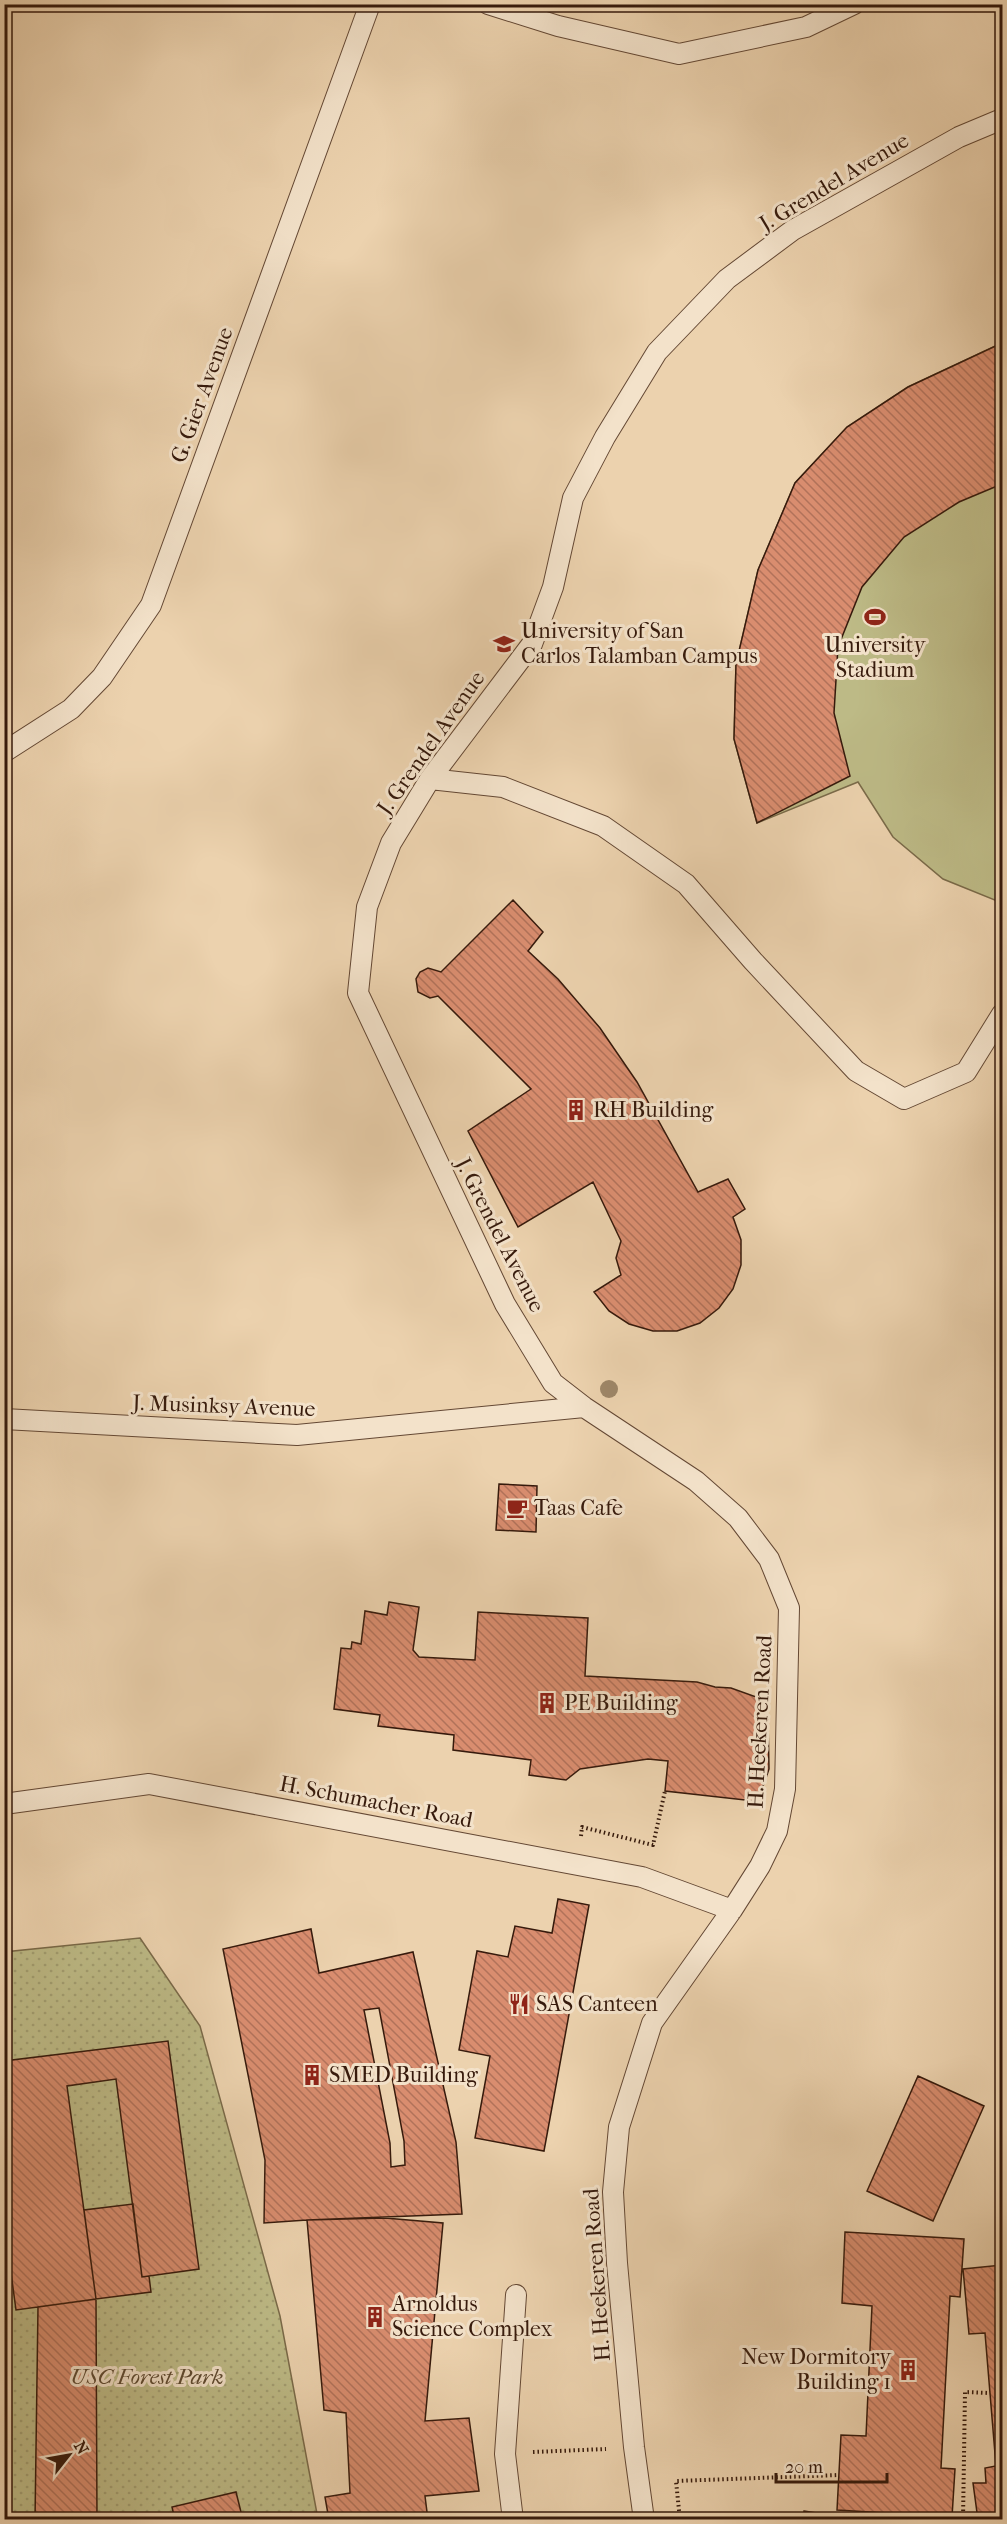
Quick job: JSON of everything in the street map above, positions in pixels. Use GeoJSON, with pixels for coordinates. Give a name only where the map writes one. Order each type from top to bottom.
{"type":"FeatureCollection","features":[{"type":"Feature","properties":{"kind":"lane","name":"G. Gier Avenue"},"geometry":{"type":"LineString","coordinates":[[4,752],[71,709],[102,676],[151,605],[369,4]]}},
{"type":"Feature","properties":{"kind":"lane"},"geometry":{"type":"LineString","coordinates":[[488,4],[558,26],[679,54],[806,27],[854,4]]}},
{"type":"Feature","properties":{"kind":"lane","name":"J. Grendel Avenue"},"geometry":{"type":"LineString","coordinates":[[584,1407],[553,1383],[505,1304],[357,993],[367,907],[391,843],[430,779],[532,644],[553,586],[573,498],[605,437],[657,352],[727,279],[793,230],[959,137],[1002,119]]}},
{"type":"Feature","properties":{"kind":"lane"},"geometry":{"type":"LineString","coordinates":[[430,779],[503,787],[603,826],[686,884],[753,962],[856,1071],[904,1099],[966,1072],[1002,1014]]}},
{"type":"Feature","properties":{"kind":"lane","name":"J. Musinksy Avenue"},"geometry":{"type":"LineString","coordinates":[[4,1419],[297,1435],[584,1407]]}},
{"type":"Feature","properties":{"kind":"lane","name":"H. Heekeren Road"},"geometry":{"type":"LineString","coordinates":[[584,1407],[696,1481],[738,1518],[769,1559],[789,1608],[785,1789],[777,1831],[760,1866],[732,1910],[652,2024],[619,2127],[613,2192],[617,2263],[634,2447],[644,2520]]}},
{"type":"Feature","properties":{"kind":"lane","name":"H. Schumacher Road"},"geometry":{"type":"LineString","coordinates":[[4,1804],[149,1784],[642,1877],[732,1910]]}},
{"type":"Feature","properties":{"kind":"lane"},"geometry":{"type":"LineString","coordinates":[[513,2520],[505,2454],[516,2295]]}},
{"type":"Feature","properties":{"kind":"path"},"geometry":{"type":"LineString","coordinates":[[582,1827],[653,1845],[665,1791]]}},
{"type":"Feature","properties":{"kind":"path"},"geometry":{"type":"LineString","coordinates":[[963,2520],[965,2392],[990,2393]]}},
{"type":"Feature","properties":{"kind":"path"},"geometry":{"type":"LineString","coordinates":[[505,2454],[634,2447]]}},
{"type":"Feature","properties":{"kind":"path"},"geometry":{"type":"LineString","coordinates":[[681,2520],[676,2481],[839,2475]]}},
{"type":"Feature","properties":{"kind":"green space","name":"University Stadium"},"geometry":{"type":"Polygon","coordinates":[[[1002,343],[1002,903],[943,879],[893,837],[858,782],[757,823],[734,739],[736,664],[758,570],[795,483],[847,427],[908,387],[1002,343]]]}},
{"type":"Feature","properties":{"kind":"green space","name":"USC Forest Park"},"geometry":{"type":"Polygon","coordinates":[[[140,1938],[200,2026],[280,2316],[318,2519],[5,2519],[4,1952],[140,1938]]]}},
{"type":"Feature","properties":{"kind":"building"},"geometry":{"type":"Polygon","coordinates":[[[1002,343],[1002,484],[959,502],[904,537],[862,587],[838,647],[834,713],[850,776],[757,823],[734,739],[736,664],[758,570],[795,483],[847,427],[908,387],[1002,343]]]}},
{"type":"Feature","properties":{"kind":"building","name":"RH Building"},"geometry":{"type":"Polygon","coordinates":[[[513,900],[543,932],[528,951],[558,979],[600,1028],[637,1082],[698,1192],[728,1179],[745,1209],[733,1217],[741,1240],[741,1265],[733,1289],[719,1308],[700,1323],[677,1331],[653,1331],[629,1324],[609,1311],[594,1292],[621,1275],[616,1258],[621,1241],[593,1182],[518,1227],[468,1131],[531,1089],[438,996],[430,998],[418,992],[416,979],[420,972],[428,968],[441,972],[513,900]]]}},
{"type":"Feature","properties":{"kind":"building","name":"Taas Cafe"},"geometry":{"type":"Polygon","coordinates":[[[499,1484],[537,1486],[536,1532],[496,1530],[499,1484]]]}},
{"type":"Feature","properties":{"kind":"building","name":"PE Building"},"geometry":{"type":"Polygon","coordinates":[[[389,1602],[419,1607],[413,1650],[419,1657],[475,1660],[478,1612],[588,1618],[585,1676],[697,1682],[731,1688],[759,1698],[760,1710],[768,1719],[769,1769],[764,1784],[754,1801],[665,1791],[668,1761],[648,1759],[580,1769],[566,1780],[529,1775],[531,1760],[453,1750],[454,1735],[378,1726],[380,1715],[334,1709],[341,1648],[351,1649],[352,1642],[361,1644],[365,1611],[387,1615],[389,1602]]]}},
{"type":"Feature","properties":{"kind":"building","name":"SAS Canteen"},"geometry":{"type":"Polygon","coordinates":[[[558,1899],[589,1905],[544,2151],[475,2138],[490,2056],[459,2050],[477,1951],[508,1957],[515,1926],[552,1933],[558,1899]]]}},
{"type":"Feature","properties":{"kind":"building","name":"SMED Building"},"geometry":{"type":"Polygon","coordinates":[[[311,1929],[319,1973],[413,1952],[456,2142],[462,2214],[264,2223],[265,2160],[223,1949],[311,1929]],[[379,2008],[364,2010],[390,2143],[391,2167],[405,2165],[404,2141],[379,2008]]]}},
{"type":"Feature","properties":{"kind":"building"},"geometry":{"type":"Polygon","coordinates":[[[168,2041],[199,2269],[142,2277],[116,2079],[67,2086],[96,2299],[16,2310],[4,2221],[4,2061],[168,2041]]]}},
{"type":"Feature","properties":{"kind":"building"},"geometry":{"type":"Polygon","coordinates":[[[918,2076],[984,2106],[933,2221],[867,2191],[918,2076]]]}},
{"type":"Feature","properties":{"kind":"building"},"geometry":{"type":"Polygon","coordinates":[[[133,2204],[142,2277],[149,2276],[151,2292],[96,2299],[84,2210],[133,2204]]]}},
{"type":"Feature","properties":{"kind":"building","name":"Arnoldus Science Complex"},"geometry":{"type":"Polygon","coordinates":[[[385,2218],[443,2223],[425,2421],[469,2418],[479,2491],[425,2496],[428,2520],[329,2520],[325,2497],[350,2493],[346,2413],[324,2410],[307,2220],[385,2218]]]}},
{"type":"Feature","properties":{"kind":"building","name":"New Dormitory Building 1"},"geometry":{"type":"Polygon","coordinates":[[[845,2232],[964,2239],[960,2297],[950,2296],[941,2468],[955,2469],[952,2517],[837,2510],[841,2435],[866,2436],[872,2306],[842,2303],[845,2232]]]}},
{"type":"Feature","properties":{"kind":"building"},"geometry":{"type":"Polygon","coordinates":[[[1002,2265],[1002,2520],[978,2520],[973,2483],[986,2483],[985,2468],[996,2466],[985,2333],[969,2334],[963,2269],[1002,2265]]]}},
{"type":"Feature","properties":{"kind":"building"},"geometry":{"type":"Polygon","coordinates":[[[96,2299],[97,2520],[35,2520],[38,2307],[96,2299]]]}},
{"type":"Feature","properties":{"kind":"building"},"geometry":{"type":"Polygon","coordinates":[[[236,2492],[243,2520],[175,2520],[172,2507],[236,2492]]]}},
{"type":"Feature","properties":{"kind":"building"},"geometry":{"type":"Polygon","coordinates":[[[804,2511],[860,2520],[803,2520],[804,2511]]]}},
{"type":"Feature","properties":{"kind":"place","name":"University Stadium"},"geometry":{"type":"Point","coordinates":[875,617]}},
{"type":"Feature","properties":{"kind":"place","name":"University of San Carlos Talamban Campus"},"geometry":{"type":"Point","coordinates":[504,644]}},
{"type":"Feature","properties":{"kind":"place","name":"RH Building"},"geometry":{"type":"Point","coordinates":[576,1110]}},
{"type":"Feature","properties":{"kind":"place","name":"Taas Cafe"},"geometry":{"type":"Point","coordinates":[517,1508]}},
{"type":"Feature","properties":{"kind":"place","name":"PE Building"},"geometry":{"type":"Point","coordinates":[547,1703]}},
{"type":"Feature","properties":{"kind":"place","name":"SAS Canteen"},"geometry":{"type":"Point","coordinates":[519,2004]}},
{"type":"Feature","properties":{"kind":"place","name":"SMED Building"},"geometry":{"type":"Point","coordinates":[312,2075]}},
{"type":"Feature","properties":{"kind":"place","name":"Arnoldus Science Complex"},"geometry":{"type":"Point","coordinates":[375,2317]}},
{"type":"Feature","properties":{"kind":"place","name":"New Dormitory Building 1"},"geometry":{"type":"Point","coordinates":[908,2370]}}]}
